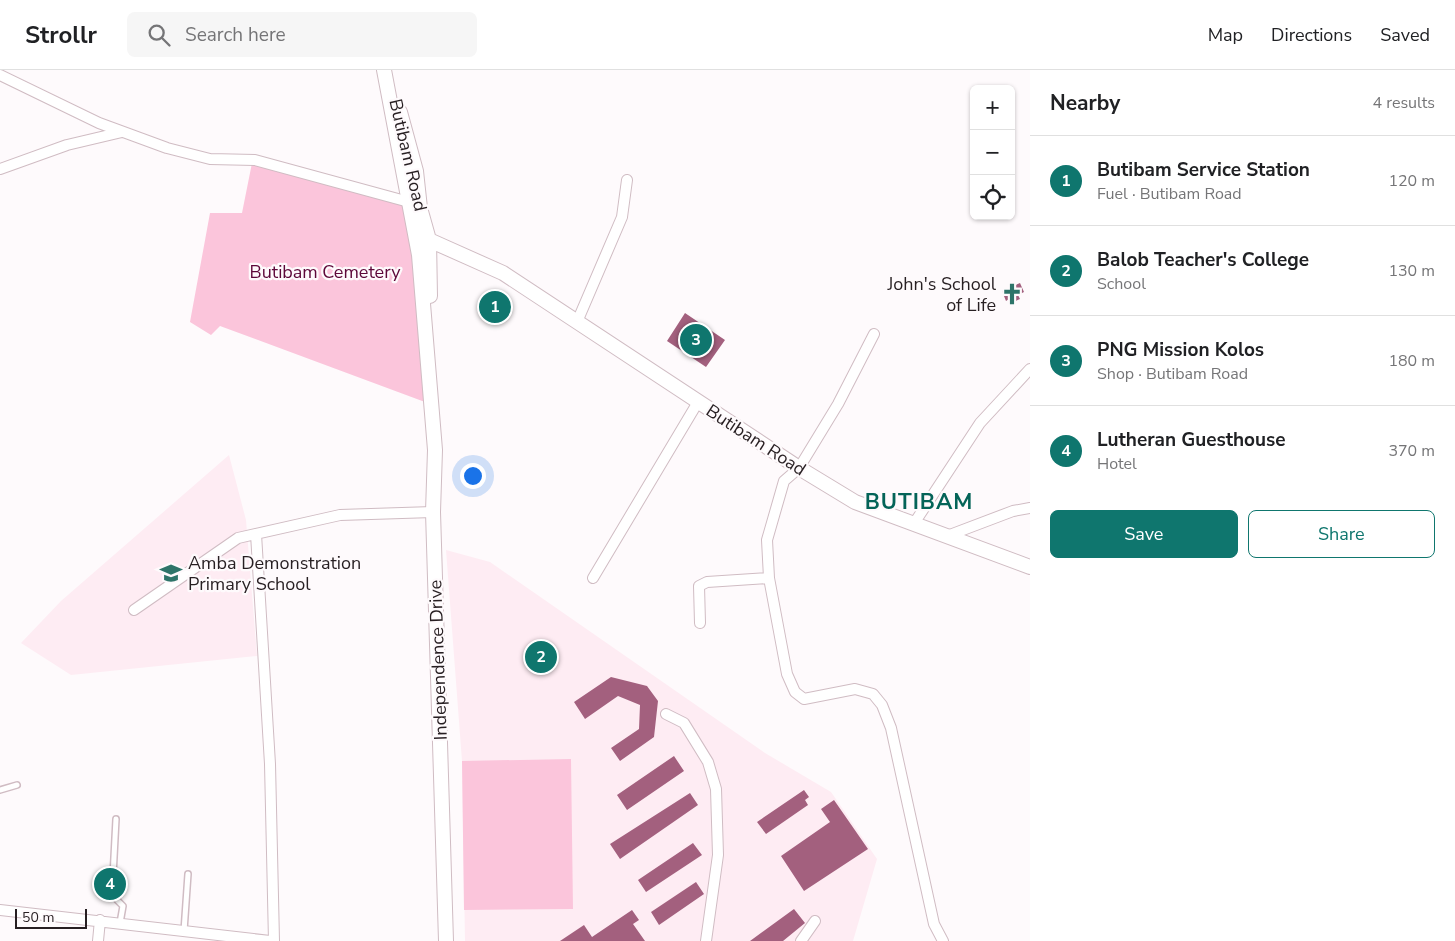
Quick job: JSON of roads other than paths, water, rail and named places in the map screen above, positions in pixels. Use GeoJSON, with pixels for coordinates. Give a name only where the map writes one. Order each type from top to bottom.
{"type":"FeatureCollection","features":[{"type":"Feature","properties":{"kind":"main road","name":"Butibam Road"},"geometry":{"type":"LineString","coordinates":[[386,70],[416,171],[415,205],[424,247],[430,380]]}},
{"type":"Feature","properties":{"kind":"main road"},"geometry":{"type":"LineString","coordinates":[[415,205],[432,230],[443,240],[503,272]]}},
{"type":"Feature","properties":{"kind":"main road","name":"Butibam Road"},"geometry":{"type":"LineString","coordinates":[[424,247],[503,272],[799,468],[855,502],[1030,567]]}},
{"type":"Feature","properties":{"kind":"main road","name":"Independence Drive"},"geometry":{"type":"LineString","coordinates":[[430,380],[435,450],[434,512],[446,941]]}},
{"type":"Feature","properties":{"kind":"street"},"geometry":{"type":"LineString","coordinates":[[0,75],[98,123],[194,156],[210,159],[255,160],[415,205]]}},
{"type":"Feature","properties":{"kind":"street"},"geometry":{"type":"LineString","coordinates":[[0,169],[67,145],[123,132]]}},
{"type":"Feature","properties":{"kind":"street"},"geometry":{"type":"LineString","coordinates":[[577,322],[622,217],[627,180]]}},
{"type":"Feature","properties":{"kind":"street"},"geometry":{"type":"LineString","coordinates":[[874,334],[838,404],[799,468],[784,481],[767,540],[770,578],[787,674],[795,692],[804,699],[855,689],[873,694],[882,705],[891,728],[934,924],[942,941]]}},
{"type":"Feature","properties":{"kind":"street"},"geometry":{"type":"LineString","coordinates":[[913,525],[980,423],[1030,368]]}},
{"type":"Feature","properties":{"kind":"street"},"geometry":{"type":"LineString","coordinates":[[593,578],[698,402]]}},
{"type":"Feature","properties":{"kind":"street"},"geometry":{"type":"LineString","coordinates":[[947,536],[1013,511],[1030,508]]}},
{"type":"Feature","properties":{"kind":"street"},"geometry":{"type":"LineString","coordinates":[[134,610],[238,538],[340,516],[434,512]]}},
{"type":"Feature","properties":{"kind":"street"},"geometry":{"type":"LineString","coordinates":[[256,534],[270,764],[274,941]]}},
{"type":"Feature","properties":{"kind":"street"},"geometry":{"type":"LineString","coordinates":[[700,623],[699,586],[707,582],[770,578]]}},
{"type":"Feature","properties":{"kind":"street"},"geometry":{"type":"LineString","coordinates":[[666,714],[684,723],[708,762],[716,789],[718,855],[706,941]]}},
{"type":"Feature","properties":{"kind":"street"},"geometry":{"type":"LineString","coordinates":[[0,910],[270,941]]}},
{"type":"Feature","properties":{"kind":"street"},"geometry":{"type":"LineString","coordinates":[[98,941],[100,920]]}},
{"type":"Feature","properties":{"kind":"street"},"geometry":{"type":"LineString","coordinates":[[801,941],[815,921]]}},
{"type":"Feature","properties":{"kind":"lane"},"geometry":{"type":"LineString","coordinates":[[0,790],[17,786]]}},
{"type":"Feature","properties":{"kind":"lane"},"geometry":{"type":"LineString","coordinates":[[116,819],[112,895],[122,906],[120,923]]}},
{"type":"Feature","properties":{"kind":"lane"},"geometry":{"type":"LineString","coordinates":[[184,930],[188,874]]}},
{"type":"Feature","properties":{"kind":"place","name":"John's School of Life"},"geometry":{"type":"Point","coordinates":[1012,294]}},
{"type":"Feature","properties":{"kind":"place","name":"Butibam Service Station"},"geometry":{"type":"Point","coordinates":[495,307]}},
{"type":"Feature","properties":{"kind":"place","name":"PNG Mission Kolos"},"geometry":{"type":"Point","coordinates":[696,340]}},
{"type":"Feature","properties":{"kind":"place","name":"Amba Demonstration Primary School"},"geometry":{"type":"Point","coordinates":[171,573]}},
{"type":"Feature","properties":{"kind":"place","name":"Balob Teacher's College"},"geometry":{"type":"Point","coordinates":[541,657]}},
{"type":"Feature","properties":{"kind":"place","name":"Lutheran Guesthouse"},"geometry":{"type":"Point","coordinates":[110,884]}},
{"type":"Feature","properties":{"kind":"district","name":"BUTIBAM"},"geometry":{"type":"Point","coordinates":[919,502]}},
{"type":"Feature","properties":{"kind":"park label","name":"Butibam Cemetery"},"geometry":{"type":"Point","coordinates":[325,272]}}]}
